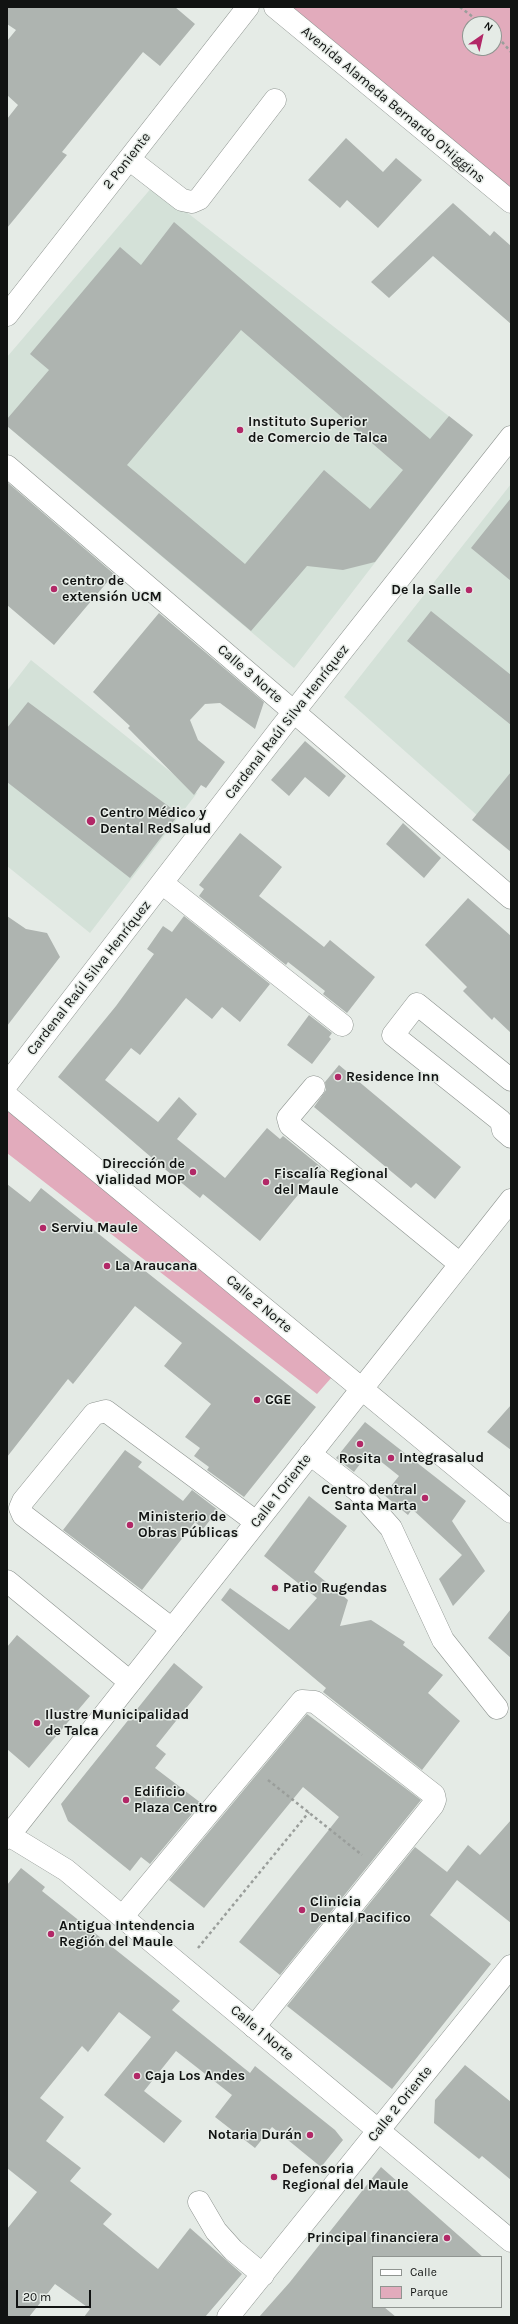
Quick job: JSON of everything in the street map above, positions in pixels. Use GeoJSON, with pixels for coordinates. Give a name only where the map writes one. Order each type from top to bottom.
{"type":"FeatureCollection","features":[{"type":"Feature","properties":{"kind":"main road","name":"2 Poniente"},"geometry":{"type":"LineString","coordinates":[[7,315],[248,7]]}},
{"type":"Feature","properties":{"kind":"main road","name":"Avenida Alameda Bernardo O'Higgins"},"geometry":{"type":"LineString","coordinates":[[274,7],[511,202]]}},
{"type":"Feature","properties":{"kind":"main road"},"geometry":{"type":"LineString","coordinates":[[129,159],[182,200],[192,202],[200,199],[275,100]]}},
{"type":"Feature","properties":{"kind":"main road","name":"Cardenal Raúl Silva Henríquez"},"geometry":{"type":"LineString","coordinates":[[7,1084],[294,712],[511,437]]}},
{"type":"Feature","properties":{"kind":"main road","name":"Calle 3 Norte"},"geometry":{"type":"LineString","coordinates":[[7,466],[511,898]]}},
{"type":"Feature","properties":{"kind":"main road"},"geometry":{"type":"LineString","coordinates":[[162,883],[342,1025]]}},
{"type":"Feature","properties":{"kind":"main road"},"geometry":{"type":"LineString","coordinates":[[508,1122],[394,1035],[417,1004],[511,1080]]}},
{"type":"Feature","properties":{"kind":"main road"},"geometry":{"type":"LineString","coordinates":[[314,1087],[288,1118],[290,1125],[460,1264]]}},
{"type":"Feature","properties":{"kind":"main road","name":"Calle 2 Norte"},"geometry":{"type":"LineString","coordinates":[[7,1096],[511,1512]]}},
{"type":"Feature","properties":{"kind":"main road","name":"Calle 1 Oriente"},"geometry":{"type":"LineString","coordinates":[[8,1836],[511,1200]]}},
{"type":"Feature","properties":{"kind":"main road"},"geometry":{"type":"LineString","coordinates":[[172,1629],[23,1515],[20,1508],[23,1500],[94,1414],[106,1411],[256,1522]]}},
{"type":"Feature","properties":{"kind":"main road"},"geometry":{"type":"LineString","coordinates":[[310,1454],[358,1491],[391,1528],[443,1640],[497,1708]]}},
{"type":"Feature","properties":{"kind":"main road"},"geometry":{"type":"LineString","coordinates":[[7,1581],[130,1682]]}},
{"type":"Feature","properties":{"kind":"main road"},"geometry":{"type":"LineString","coordinates":[[123,1916],[302,1701],[308,1700],[315,1702],[434,1795],[435,1800],[433,1805],[254,2027]]}},
{"type":"Feature","properties":{"kind":"main road","name":"Calle 1 Norte"},"geometry":{"type":"LineString","coordinates":[[8,1836],[66,1870],[511,2241]]}},
{"type":"Feature","properties":{"kind":"main road","name":"Calle 2 Oriente"},"geometry":{"type":"LineString","coordinates":[[228,2317],[263,2276],[511,1966]]}},
{"type":"Feature","properties":{"kind":"main road"},"geometry":{"type":"LineString","coordinates":[[199,2202],[216,2231],[234,2250],[263,2276]]}},
{"type":"Feature","properties":{"kind":"path"},"geometry":{"type":"LineString","coordinates":[[460,7],[472,16]]}},
{"type":"Feature","properties":{"kind":"path"},"geometry":{"type":"LineString","coordinates":[[502,42],[511,52]]}},
{"type":"Feature","properties":{"kind":"path"},"geometry":{"type":"LineString","coordinates":[[249,1764],[380,1870]]}},
{"type":"Feature","properties":{"kind":"path"},"geometry":{"type":"LineString","coordinates":[[184,1967],[309,1812]]}},
{"type":"Feature","properties":{"kind":"shaded area","name":"Instituto Superior de Comercio de Talca"},"geometry":{"type":"Polygon","coordinates":[[[153,186],[473,435],[294,668],[7,426],[7,357],[153,186]]]}},
{"type":"Feature","properties":{"kind":"shaded area","name":"De la Salle"},"geometry":{"type":"Polygon","coordinates":[[[511,484],[511,850],[479,817],[344,697],[511,484]]]}},
{"type":"Feature","properties":{"kind":"shaded area","name":"Centro Médico y Dental RedSalud"},"geometry":{"type":"Polygon","coordinates":[[[31,660],[197,793],[90,933],[7,866],[7,691],[31,660]]]}},
{"type":"Feature","properties":{"kind":"green space"},"geometry":{"type":"Polygon","coordinates":[[[290,7],[511,7],[511,188],[290,7]]]}},
{"type":"Feature","properties":{"kind":"green space"},"geometry":{"type":"Polygon","coordinates":[[[7,1107],[332,1377],[317,1394],[7,1153],[7,1107]]]}},
{"type":"Feature","properties":{"kind":"building"},"geometry":{"type":"Polygon","coordinates":[[[7,7],[175,7],[195,24],[160,66],[143,52],[62,152],[67,155],[7,228],[7,119],[18,105],[7,95],[7,41],[16,30],[7,24],[7,7]]]}},
{"type":"Feature","properties":{"kind":"building"},"geometry":{"type":"Polygon","coordinates":[[[346,138],[383,172],[396,158],[422,180],[378,228],[347,200],[340,208],[308,180],[346,138]]]}},
{"type":"Feature","properties":{"kind":"building"},"geometry":{"type":"Polygon","coordinates":[[[453,203],[490,236],[494,231],[511,246],[511,324],[433,256],[389,298],[371,282],[453,203]]]}},
{"type":"Feature","properties":{"kind":"building"},"geometry":{"type":"Polygon","coordinates":[[[174,222],[430,439],[449,416],[473,435],[375,562],[343,570],[307,566],[251,631],[7,426],[7,419],[49,370],[30,354],[120,247],[141,265],[174,222]],[[241,330],[127,465],[245,564],[324,470],[370,509],[403,470],[241,330]]]}},
{"type":"Feature","properties":{"kind":"building","name":"centro de extensión UCM"},"geometry":{"type":"Polygon","coordinates":[[[7,482],[114,574],[54,645],[7,605],[7,482]]]}},
{"type":"Feature","properties":{"kind":"building"},"geometry":{"type":"Polygon","coordinates":[[[511,498],[511,581],[471,548],[511,498]]]}},
{"type":"Feature","properties":{"kind":"building"},"geometry":{"type":"Polygon","coordinates":[[[431,611],[511,675],[511,725],[407,641],[431,611]]]}},
{"type":"Feature","properties":{"kind":"building"},"geometry":{"type":"Polygon","coordinates":[[[159,613],[264,702],[255,729],[220,703],[205,704],[190,720],[198,740],[225,762],[206,788],[201,785],[194,795],[128,728],[130,726],[93,692],[159,613]]]}},
{"type":"Feature","properties":{"kind":"building"},"geometry":{"type":"Polygon","coordinates":[[[28,702],[179,814],[130,878],[7,782],[7,728],[28,702]]]}},
{"type":"Feature","properties":{"kind":"building"},"geometry":{"type":"Polygon","coordinates":[[[305,741],[346,776],[329,797],[305,777],[289,796],[271,780],[305,741]]]}},
{"type":"Feature","properties":{"kind":"building"},"geometry":{"type":"Polygon","coordinates":[[[511,772],[511,852],[472,820],[511,772]]]}},
{"type":"Feature","properties":{"kind":"building"},"geometry":{"type":"Polygon","coordinates":[[[403,823],[441,858],[424,878],[386,844],[403,823]]]}},
{"type":"Feature","properties":{"kind":"building"},"geometry":{"type":"Polygon","coordinates":[[[240,833],[282,867],[259,896],[324,947],[330,940],[375,977],[347,1013],[323,994],[325,991],[288,962],[286,965],[199,896],[204,889],[199,885],[240,833]]]}},
{"type":"Feature","properties":{"kind":"building"},"geometry":{"type":"Polygon","coordinates":[[[468,898],[511,936],[511,1033],[494,1017],[492,1020],[463,991],[467,987],[425,945],[468,898]]]}},
{"type":"Feature","properties":{"kind":"building"},"geometry":{"type":"Polygon","coordinates":[[[7,916],[26,929],[47,933],[60,957],[7,1026],[7,916]]]}},
{"type":"Feature","properties":{"kind":"building"},"geometry":{"type":"Polygon","coordinates":[[[184,916],[270,984],[240,1022],[222,1007],[212,1019],[186,998],[140,1055],[131,1048],[105,1080],[158,1122],[179,1097],[197,1114],[177,1139],[225,1178],[267,1128],[280,1139],[283,1136],[321,1167],[260,1241],[203,1194],[200,1198],[58,1077],[116,1006],[154,954],[147,949],[163,926],[172,932],[184,916]]]}},
{"type":"Feature","properties":{"kind":"building"},"geometry":{"type":"Polygon","coordinates":[[[309,1015],[332,1033],[329,1037],[331,1039],[312,1064],[287,1045],[309,1015]]]}},
{"type":"Feature","properties":{"kind":"building"},"geometry":{"type":"Polygon","coordinates":[[[339,1065],[461,1167],[435,1199],[416,1183],[411,1188],[314,1107],[326,1090],[325,1082],[339,1065]]]}},
{"type":"Feature","properties":{"kind":"building"},"geometry":{"type":"Polygon","coordinates":[[[7,1184],[30,1202],[41,1188],[316,1407],[244,1497],[207,1470],[209,1467],[194,1456],[200,1448],[185,1437],[211,1404],[164,1366],[182,1343],[135,1306],[73,1384],[68,1379],[7,1457],[7,1184]]]}},
{"type":"Feature","properties":{"kind":"building"},"geometry":{"type":"Polygon","coordinates":[[[511,1405],[511,1450],[487,1432],[511,1405]]]}},
{"type":"Feature","properties":{"kind":"building"},"geometry":{"type":"Polygon","coordinates":[[[365,1422],[466,1501],[452,1521],[485,1571],[453,1606],[439,1579],[462,1555],[412,1509],[408,1515],[384,1495],[399,1476],[369,1452],[354,1472],[336,1458],[365,1422]]]}},
{"type":"Feature","properties":{"kind":"building","name":"Ministerio de Obras Públicas"},"geometry":{"type":"Polygon","coordinates":[[[125,1450],[142,1462],[138,1467],[183,1501],[192,1490],[218,1510],[203,1529],[195,1522],[142,1590],[63,1530],[125,1450]]]}},
{"type":"Feature","properties":{"kind":"building"},"geometry":{"type":"Polygon","coordinates":[[[309,1496],[347,1526],[314,1572],[348,1600],[340,1626],[371,1620],[405,1642],[403,1645],[443,1675],[428,1693],[460,1721],[422,1770],[323,1692],[326,1688],[221,1600],[230,1588],[289,1630],[317,1598],[264,1556],[309,1496]]]}},
{"type":"Feature","properties":{"kind":"building"},"geometry":{"type":"Polygon","coordinates":[[[511,1609],[511,1658],[488,1638],[511,1609]]]}},
{"type":"Feature","properties":{"kind":"building","name":"Ilustre Municipalidad de Talca"},"geometry":{"type":"Polygon","coordinates":[[[17,1635],[90,1696],[29,1768],[7,1749],[7,1647],[17,1635]]]}},
{"type":"Feature","properties":{"kind":"building","name":"Edificio Plaza Centro"},"geometry":{"type":"Polygon","coordinates":[[[174,1663],[203,1687],[156,1746],[166,1754],[155,1768],[201,1803],[150,1864],[141,1857],[130,1871],[68,1821],[61,1804],[174,1663]]]}},
{"type":"Feature","properties":{"kind":"building"},"geometry":{"type":"Polygon","coordinates":[[[307,1714],[421,1800],[280,1975],[239,1942],[339,1817],[303,1787],[204,1908],[169,1880],[307,1714]]]}},
{"type":"Feature","properties":{"kind":"building"},"geometry":{"type":"Polygon","coordinates":[[[511,1820],[511,1923],[457,1880],[430,1915],[491,1964],[392,2089],[287,2006],[415,1847],[447,1872],[468,1845],[480,1855],[511,1820]]]}},
{"type":"Feature","properties":{"kind":"building"},"geometry":{"type":"Polygon","coordinates":[[[21,1868],[45,1887],[42,1891],[180,2001],[172,2010],[250,2073],[255,2066],[335,2130],[343,2140],[321,2167],[272,2127],[255,2148],[215,2117],[232,2095],[176,2051],[144,2091],[182,2121],[164,2143],[104,2095],[151,2037],[119,2012],[88,2052],[82,2046],[40,2098],[64,2117],[46,2141],[81,2168],[70,2181],[112,2214],[103,2224],[158,2269],[190,2228],[242,2274],[205,2317],[84,2317],[90,2309],[55,2284],[29,2317],[7,2317],[7,2229],[37,2192],[7,2168],[7,1885],[21,1868]]]}},
{"type":"Feature","properties":{"kind":"building"},"geometry":{"type":"Polygon","coordinates":[[[465,2065],[511,2102],[511,2180],[482,2156],[479,2159],[434,2123],[435,2100],[465,2065]]]}},
{"type":"Feature","properties":{"kind":"building"},"geometry":{"type":"Polygon","coordinates":[[[381,2167],[482,2256],[372,2256],[372,2308],[385,2308],[396,2317],[259,2317],[290,2282],[381,2167]]]}},
{"type":"Feature","properties":{"kind":"place","name":"Instituto Superior de Comercio de Talca"},"geometry":{"type":"Point","coordinates":[240,430]}},
{"type":"Feature","properties":{"kind":"place","name":"centro de extensión UCM"},"geometry":{"type":"Point","coordinates":[54,589]}},
{"type":"Feature","properties":{"kind":"place","name":"De la Salle"},"geometry":{"type":"Point","coordinates":[469,590]}},
{"type":"Feature","properties":{"kind":"place","name":"Centro Médico y Dental RedSalud"},"geometry":{"type":"Point","coordinates":[91,821]}},
{"type":"Feature","properties":{"kind":"place","name":"Residence Inn"},"geometry":{"type":"Point","coordinates":[338,1077]}},
{"type":"Feature","properties":{"kind":"place","name":"Dirección de Vialidad MOP"},"geometry":{"type":"Point","coordinates":[193,1172]}},
{"type":"Feature","properties":{"kind":"place","name":"Fiscalía Regional del Maule"},"geometry":{"type":"Point","coordinates":[266,1182]}},
{"type":"Feature","properties":{"kind":"place","name":"Serviu Maule"},"geometry":{"type":"Point","coordinates":[43,1228]}},
{"type":"Feature","properties":{"kind":"place","name":"La Araucana"},"geometry":{"type":"Point","coordinates":[107,1266]}},
{"type":"Feature","properties":{"kind":"place","name":"CGE"},"geometry":{"type":"Point","coordinates":[257,1400]}},
{"type":"Feature","properties":{"kind":"place","name":"Rosita"},"geometry":{"type":"Point","coordinates":[360,1444]}},
{"type":"Feature","properties":{"kind":"place","name":"Integrasalud"},"geometry":{"type":"Point","coordinates":[391,1458]}},
{"type":"Feature","properties":{"kind":"place","name":"Centro dentral Santa Marta"},"geometry":{"type":"Point","coordinates":[425,1498]}},
{"type":"Feature","properties":{"kind":"place","name":"Ministerio de Obras Públicas"},"geometry":{"type":"Point","coordinates":[130,1525]}},
{"type":"Feature","properties":{"kind":"place","name":"Patio Rugendas"},"geometry":{"type":"Point","coordinates":[275,1588]}},
{"type":"Feature","properties":{"kind":"place","name":"Ilustre Municipalidad de Talca"},"geometry":{"type":"Point","coordinates":[37,1723]}},
{"type":"Feature","properties":{"kind":"place","name":"Edificio Plaza Centro"},"geometry":{"type":"Point","coordinates":[126,1800]}},
{"type":"Feature","properties":{"kind":"place","name":"Clinicia Dental Pacifico"},"geometry":{"type":"Point","coordinates":[302,1910]}},
{"type":"Feature","properties":{"kind":"place","name":"Antigua Intendencia Región del Maule"},"geometry":{"type":"Point","coordinates":[51,1934]}},
{"type":"Feature","properties":{"kind":"place","name":"Caja Los Andes"},"geometry":{"type":"Point","coordinates":[137,2076]}},
{"type":"Feature","properties":{"kind":"place","name":"Notaria Durán"},"geometry":{"type":"Point","coordinates":[310,2135]}},
{"type":"Feature","properties":{"kind":"place","name":"Defensoria Regional del Maule"},"geometry":{"type":"Point","coordinates":[274,2177]}},
{"type":"Feature","properties":{"kind":"place","name":"Principal financiera"},"geometry":{"type":"Point","coordinates":[447,2238]}}]}
